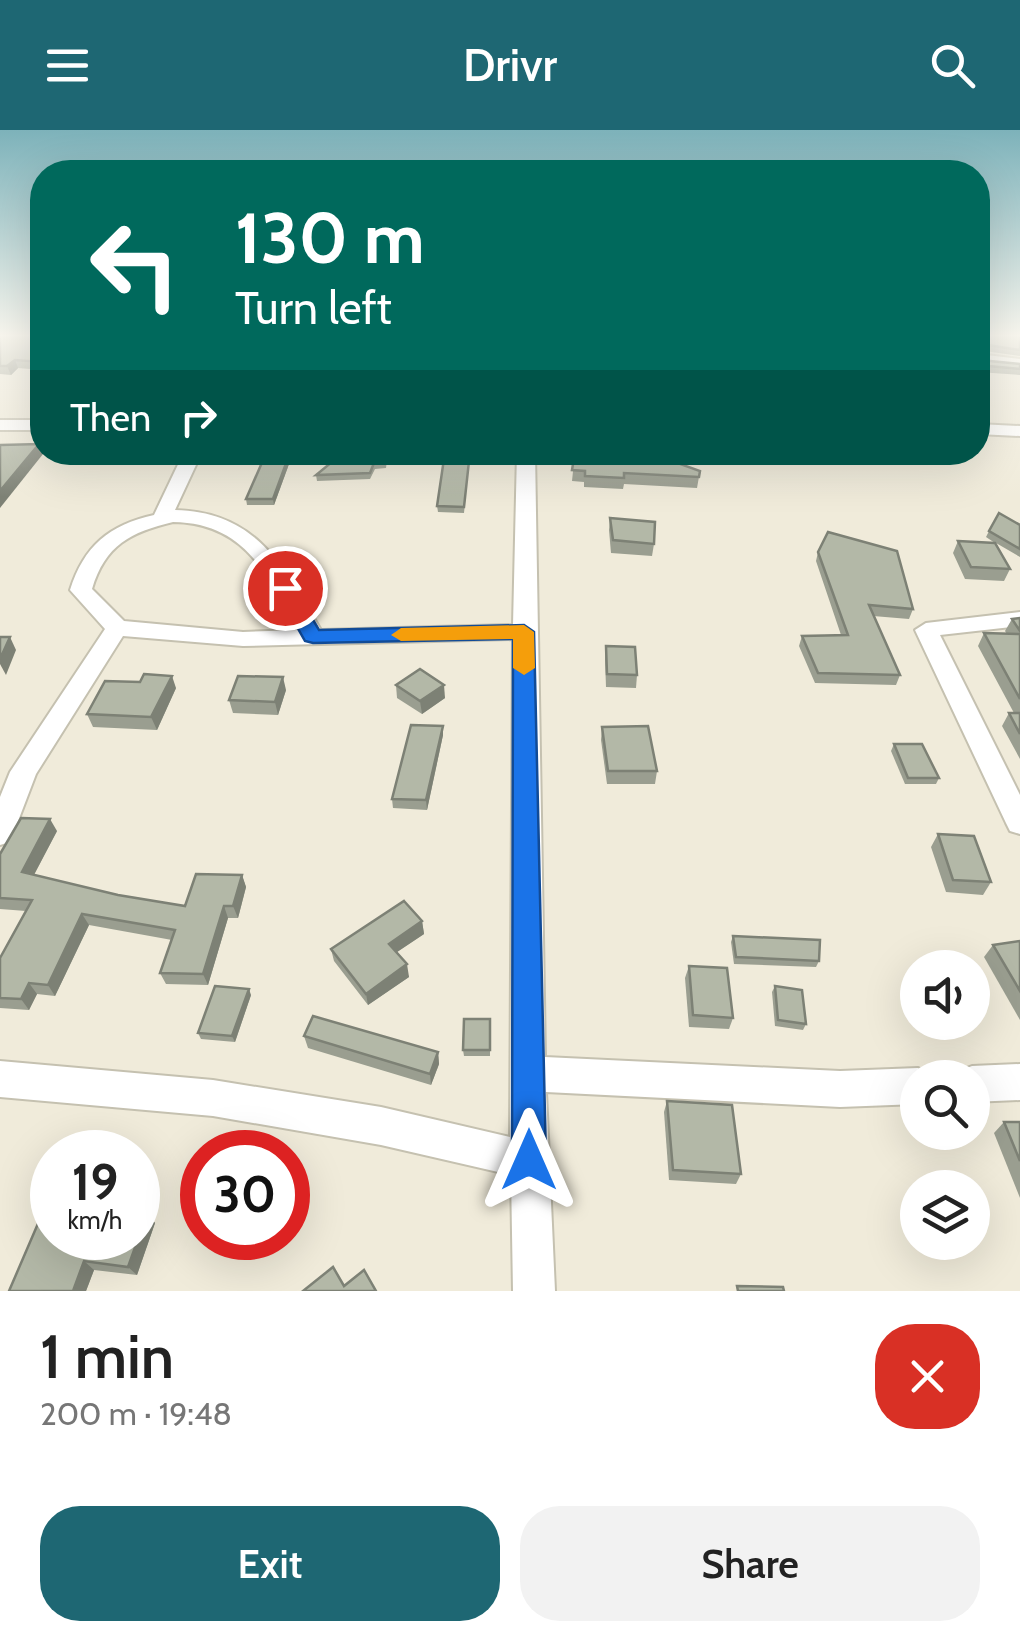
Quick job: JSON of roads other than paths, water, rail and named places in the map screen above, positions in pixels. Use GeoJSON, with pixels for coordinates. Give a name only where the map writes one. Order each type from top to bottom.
{"type":"FeatureCollection","features":[{"type":"Feature","properties":{"kind":"street"},"geometry":{"type":"LineString","coordinates":[[0,425],[30,425]]}},
{"type":"Feature","properties":{"kind":"street"},"geometry":{"type":"LineString","coordinates":[[990,430],[1020,431]]}},
{"type":"Feature","properties":{"kind":"street"},"geometry":{"type":"LineString","coordinates":[[163,516],[187,465]]}},
{"type":"Feature","properties":{"kind":"street"},"geometry":{"type":"LineString","coordinates":[[526,465],[529,1160],[534,1291]]}},
{"type":"Feature","properties":{"kind":"street"},"geometry":{"type":"LineString","coordinates":[[313,636],[285,588],[249,540],[230,526],[198,514],[163,516],[117,532],[89,561],[80,590],[117,628],[228,638],[524,632]]}},
{"type":"Feature","properties":{"kind":"street"},"geometry":{"type":"LineString","coordinates":[[1020,619],[926,630],[1020,823]]}},
{"type":"Feature","properties":{"kind":"street"},"geometry":{"type":"LineString","coordinates":[[0,834],[24,772],[117,628]]}},
{"type":"Feature","properties":{"kind":"street"},"geometry":{"type":"LineString","coordinates":[[529,1074],[840,1089],[900,1087]]}},
{"type":"Feature","properties":{"kind":"street"},"geometry":{"type":"LineString","coordinates":[[0,1078],[212,1098],[381,1126],[529,1160]]}},
{"type":"Feature","properties":{"kind":"street"},"geometry":{"type":"LineString","coordinates":[[990,1083],[1020,1082]]}}]}
